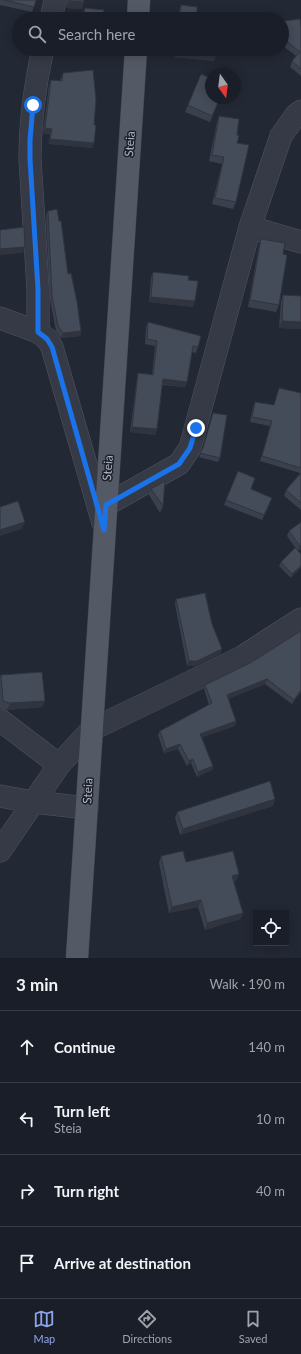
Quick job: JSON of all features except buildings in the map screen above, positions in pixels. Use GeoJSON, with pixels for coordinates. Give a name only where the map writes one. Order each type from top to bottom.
{"type":"FeatureCollection","features":[{"type":"Feature","properties":{"kind":"main road"},"geometry":{"type":"LineString","coordinates":[[138,12],[139,0]]}},
{"type":"Feature","properties":{"kind":"main road","name":"Steia"},"geometry":{"type":"LineString","coordinates":[[77,958],[136,56]]}},
{"type":"Feature","properties":{"kind":"street"},"geometry":{"type":"LineString","coordinates":[[52,12],[55,0]]}},
{"type":"Feature","properties":{"kind":"street"},"geometry":{"type":"LineString","coordinates":[[38,332],[38,289],[30,140],[33,105],[38,71],[42,56]]}},
{"type":"Feature","properties":{"kind":"street"},"geometry":{"type":"LineString","coordinates":[[106,505],[179,464],[190,448],[250,227],[281,136],[296,115],[301,111]]}},
{"type":"Feature","properties":{"kind":"street"},"geometry":{"type":"LineString","coordinates":[[250,227],[301,242]]}},
{"type":"Feature","properties":{"kind":"street"},"geometry":{"type":"LineString","coordinates":[[0,318],[38,332],[47,339],[52,347],[104,530]]}},
{"type":"Feature","properties":{"kind":"street"},"geometry":{"type":"LineString","coordinates":[[0,851],[60,764],[91,730],[242,657],[301,619]]}},
{"type":"Feature","properties":{"kind":"street"},"geometry":{"type":"LineString","coordinates":[[0,720],[60,764]]}},
{"type":"Feature","properties":{"kind":"street"},"geometry":{"type":"LineString","coordinates":[[0,796],[33,802],[86,808]]}},
{"type":"Feature","properties":{"kind":"route"},"geometry":{"type":"LineString","coordinates":[[33,105],[30,159],[38,289],[38,332],[47,339],[52,347],[104,530],[106,505],[179,464],[190,448],[196,428]]}}]}
